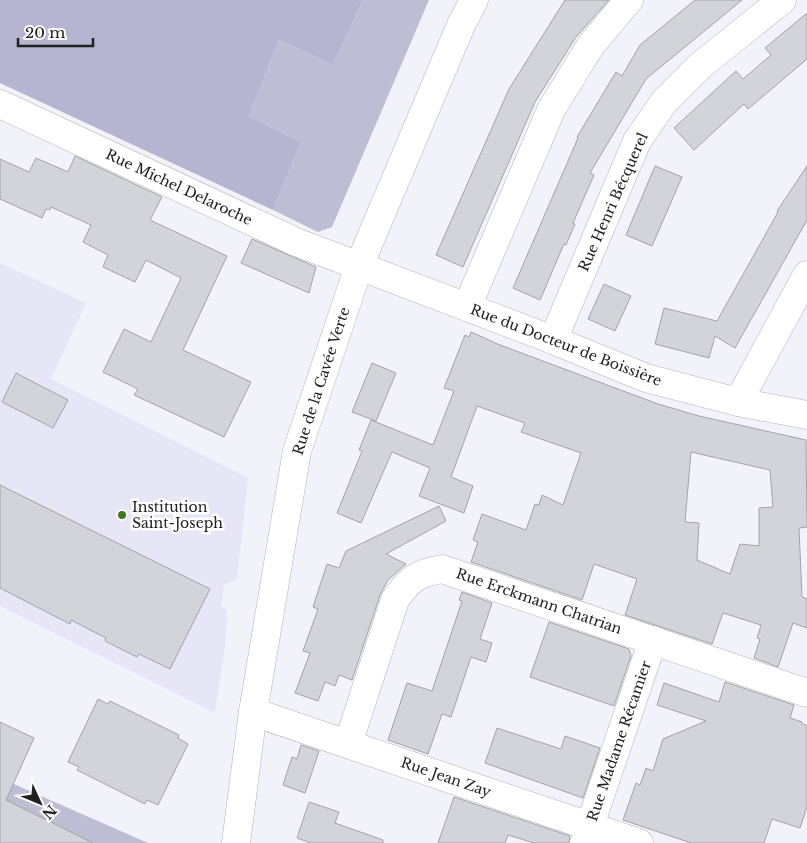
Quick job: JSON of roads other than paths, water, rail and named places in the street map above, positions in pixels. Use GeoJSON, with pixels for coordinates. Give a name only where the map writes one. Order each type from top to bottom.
{"type":"FeatureCollection","features":[{"type":"Feature","properties":{"kind":"street","name":"Rue de la Cavée Verte"},"geometry":{"type":"LineString","coordinates":[[236,843],[252,712],[297,451],[359,266],[461,25],[474,0]]}},
{"type":"Feature","properties":{"kind":"street"},"geometry":{"type":"LineString","coordinates":[[467,307],[551,110],[590,45],[629,0]]}},
{"type":"Feature","properties":{"kind":"street","name":"Rue Henri Bécquerel"},"geometry":{"type":"LineString","coordinates":[[554,340],[636,141],[664,102],[688,78],[782,0]]}},
{"type":"Feature","properties":{"kind":"street","name":"Rue Michel Delaroche"},"geometry":{"type":"LineString","coordinates":[[0,104],[296,242],[359,266]]}},
{"type":"Feature","properties":{"kind":"street","name":"Rue du Docteur de Boissière"},"geometry":{"type":"LineString","coordinates":[[359,266],[554,340],[646,378],[738,402],[807,415]]}},
{"type":"Feature","properties":{"kind":"street"},"geometry":{"type":"LineString","coordinates":[[738,402],[807,275]]}},
{"type":"Feature","properties":{"kind":"street","name":"Rue Erckmann Chatrian"},"geometry":{"type":"LineString","coordinates":[[348,744],[395,600],[406,584],[424,572],[442,569],[807,693]]}},
{"type":"Feature","properties":{"kind":"street","name":"Rue Madame Récamier"},"geometry":{"type":"LineString","coordinates":[[587,834],[654,640]]}},
{"type":"Feature","properties":{"kind":"street","name":"Rue Jean Zay"},"geometry":{"type":"LineString","coordinates":[[252,712],[348,744],[587,834],[639,843]]}},
{"type":"Feature","properties":{"kind":"place","name":"Institution Saint-Joseph"},"geometry":{"type":"Point","coordinates":[122,515]}}]}
